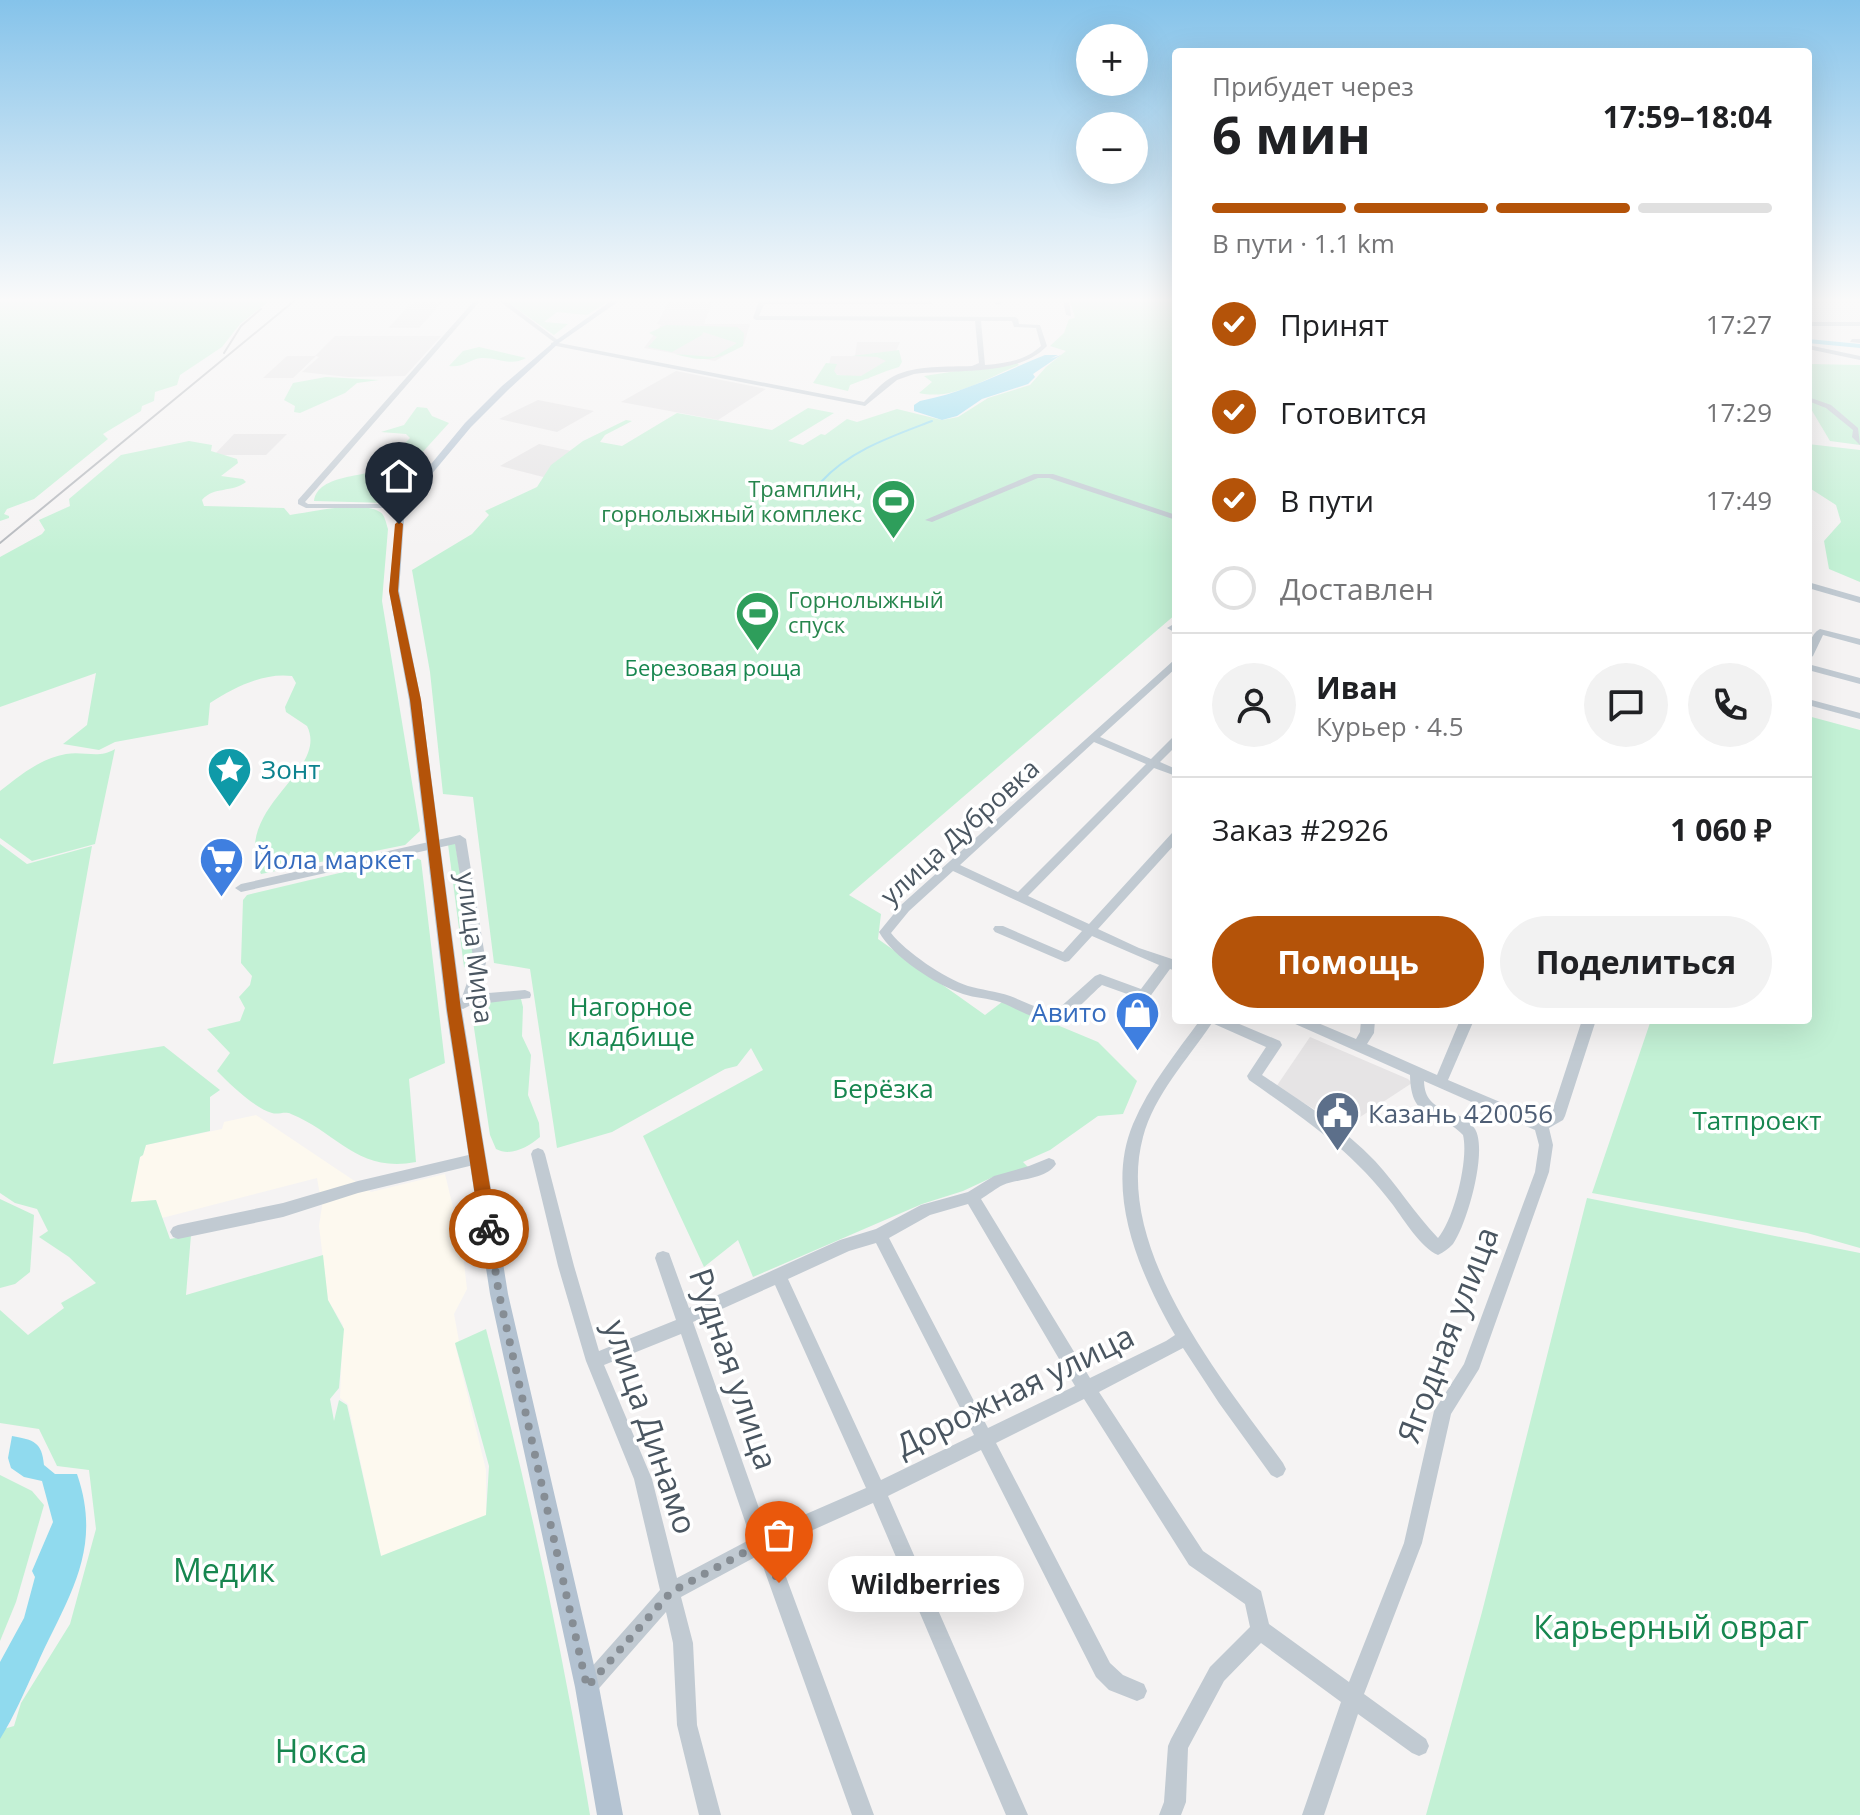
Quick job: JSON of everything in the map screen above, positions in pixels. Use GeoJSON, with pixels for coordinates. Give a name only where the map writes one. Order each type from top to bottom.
{"type":"FeatureCollection","features":[{"type":"Feature","properties":{"kind":"main road"},"geometry":{"type":"LineString","coordinates":[[401,506],[477,415],[509,386]]}},
{"type":"Feature","properties":{"kind":"main road","name":"улица Мира"},"geometry":{"type":"LineString","coordinates":[[401,506],[394,591],[415,700],[454,1010],[477,1159],[499,1294],[587,1687],[610,1815]]}},
{"type":"Feature","properties":{"kind":"street"},"geometry":{"type":"LineString","coordinates":[[401,506],[306,506],[301,502],[403,386]]}},
{"type":"Feature","properties":{"kind":"street"},"geometry":{"type":"LineString","coordinates":[[772,386],[865,404],[887,386]]}},
{"type":"Feature","properties":{"kind":"street"},"geometry":{"type":"LineString","coordinates":[[1812,400],[1832,407],[1856,429],[1860,443]]}},
{"type":"Feature","properties":{"kind":"street"},"geometry":{"type":"LineString","coordinates":[[929,520],[1037,476],[1050,476],[1172,517]]}},
{"type":"Feature","properties":{"kind":"street"},"geometry":{"type":"LineString","coordinates":[[1812,586],[1860,600]]}},
{"type":"Feature","properties":{"kind":"street"},"geometry":{"type":"LineString","coordinates":[[1812,648],[1820,632],[1860,642]]}},
{"type":"Feature","properties":{"kind":"street","name":"улица Дубровка"},"geometry":{"type":"LineString","coordinates":[[1172,667],[954,867],[905,908],[885,932],[886,938],[900,949],[965,990],[996,996],[1037,1013],[1053,1016],[1061,1014],[1100,979],[1144,995],[1172,964]]}},
{"type":"Feature","properties":{"kind":"street"},"geometry":{"type":"LineString","coordinates":[[1812,668],[1860,681]]}},
{"type":"Feature","properties":{"kind":"street"},"geometry":{"type":"LineString","coordinates":[[1812,703],[1860,716]]}},
{"type":"Feature","properties":{"kind":"street"},"geometry":{"type":"LineString","coordinates":[[1095,739],[1172,771]]}},
{"type":"Feature","properties":{"kind":"street"},"geometry":{"type":"LineString","coordinates":[[1019,898],[1172,744]]}},
{"type":"Feature","properties":{"kind":"street"},"geometry":{"type":"LineString","coordinates":[[241,888],[460,839],[480,963],[468,1000]]}},
{"type":"Feature","properties":{"kind":"street"},"geometry":{"type":"LineString","coordinates":[[999,929],[1055,957],[1065,958],[1172,840]]}},
{"type":"Feature","properties":{"kind":"street"},"geometry":{"type":"LineString","coordinates":[[954,867],[1172,964]]}},
{"type":"Feature","properties":{"kind":"street"},"geometry":{"type":"LineString","coordinates":[[454,1010],[468,1000],[525,995]]}},
{"type":"Feature","properties":{"kind":"street"},"geometry":{"type":"LineString","coordinates":[[1204,1024],[1143,1118],[1131,1166],[1131,1210],[1145,1258],[1184,1338],[1277,1469]]}},
{"type":"Feature","properties":{"kind":"street"},"geometry":{"type":"LineString","coordinates":[[1226,1024],[1275,1045],[1254,1076],[1307,1110],[1336,1135],[1383,1181],[1405,1212],[1438,1248],[1450,1236],[1465,1186],[1473,1141],[1467,1129],[1444,1118],[1420,1099],[1416,1087],[1417,1072]]}},
{"type":"Feature","properties":{"kind":"street"},"geometry":{"type":"LineString","coordinates":[[1307,1024],[1541,1126],[1558,1116],[1588,1024]]}},
{"type":"Feature","properties":{"kind":"street"},"geometry":{"type":"LineString","coordinates":[[1358,1047],[1367,1033],[1368,1024]]}},
{"type":"Feature","properties":{"kind":"street"},"geometry":{"type":"LineString","coordinates":[[1441,1081],[1465,1024]]}},
{"type":"Feature","properties":{"kind":"street","name":"Ягодная улица"},"geometry":{"type":"LineString","coordinates":[[1313,1815],[1353,1697],[1413,1543],[1443,1411],[1471,1369],[1542,1172],[1546,1145],[1541,1126]]}},
{"type":"Feature","properties":{"kind":"street","name":"улица Динамо"},"geometry":{"type":"LineString","coordinates":[[538,1154],[594,1361],[643,1479],[683,1643],[687,1725],[710,1815]]}},
{"type":"Feature","properties":{"kind":"street"},"geometry":{"type":"LineString","coordinates":[[178,1232],[283,1210],[358,1187],[477,1159]]}},
{"type":"Feature","properties":{"kind":"street"},"geometry":{"type":"LineString","coordinates":[[594,1361],[684,1325],[687,1317],[846,1245],[880,1235],[926,1210],[972,1197],[999,1180],[1032,1172],[1049,1164]]}},
{"type":"Feature","properties":{"kind":"street"},"geometry":{"type":"LineString","coordinates":[[972,1197],[1087,1389],[1196,1558],[1254,1598],[1260,1630],[1419,1746]]}},
{"type":"Feature","properties":{"kind":"street"},"geometry":{"type":"LineString","coordinates":[[880,1235],[1103,1670],[1116,1683],[1137,1691]]}},
{"type":"Feature","properties":{"kind":"street","name":"Рудная улица"},"geometry":{"type":"LineString","coordinates":[[663,1258],[762,1543],[769,1554],[863,1815]]}},
{"type":"Feature","properties":{"kind":"street"},"geometry":{"type":"LineString","coordinates":[[779,1276],[1017,1815]]}},
{"type":"Feature","properties":{"kind":"street","name":"Дорожная улица"},"geometry":{"type":"LineString","coordinates":[[587,1687],[671,1592],[762,1543],[985,1440],[1172,1347],[1184,1338]]}},
{"type":"Feature","properties":{"kind":"street"},"geometry":{"type":"LineString","coordinates":[[1170,1815],[1175,1802],[1178,1746],[1217,1674],[1260,1630]]}},
{"type":"Feature","properties":{"kind":"shaded area"},"geometry":{"type":"Polygon","coordinates":[[[650,386],[750,386],[766,389],[718,420],[621,402],[650,386]]]}},
{"type":"Feature","properties":{"kind":"shaded area"},"geometry":{"type":"Polygon","coordinates":[[[538,400],[594,411],[557,432],[499,419],[538,400]]]}},
{"type":"Feature","properties":{"kind":"shaded area"},"geometry":{"type":"Polygon","coordinates":[[[234,434],[287,434],[266,455],[214,455],[234,434]]]}},
{"type":"Feature","properties":{"kind":"shaded area"},"geometry":{"type":"Polygon","coordinates":[[[539,444],[599,457],[559,481],[500,466],[539,444]]]}},
{"type":"Feature","properties":{"kind":"shaded area"},"geometry":{"type":"Polygon","coordinates":[[[1310,1037],[1412,1083],[1354,1121],[1333,1120],[1276,1087],[1310,1037]]]}},
{"type":"Feature","properties":{"kind":"shaded area"},"geometry":{"type":"Polygon","coordinates":[[[256,1115],[371,1192],[445,1174],[462,1245],[467,1289],[454,1314],[459,1341],[455,1344],[486,1470],[486,1516],[381,1556],[348,1404],[340,1398],[343,1325],[328,1300],[319,1226],[322,1206],[317,1178],[162,1218],[156,1200],[130,1202],[140,1157],[146,1145],[222,1129],[224,1122],[256,1115]]]}},
{"type":"Feature","properties":{"kind":"green space"},"geometry":{"type":"Polygon","coordinates":[[[0,386],[175,386],[155,392],[154,401],[103,434],[108,439],[34,499],[7,509],[4,514],[9,518],[0,521],[0,386]]]}},
{"type":"Feature","properties":{"kind":"green space"},"geometry":{"type":"Polygon","coordinates":[[[292,386],[354,386],[345,393],[300,413],[294,412],[295,406],[284,400],[292,386]]]}},
{"type":"Feature","properties":{"kind":"green space"},"geometry":{"type":"Polygon","coordinates":[[[825,386],[850,386],[848,391],[825,386]]]}},
{"type":"Feature","properties":{"kind":"green space"},"geometry":{"type":"Polygon","coordinates":[[[928,386],[971,386],[945,394],[919,393],[928,386]]]}},
{"type":"Feature","properties":{"kind":"green space","name":"Березовая роща"},"geometry":{"type":"Polygon","coordinates":[[[1028,386],[1172,386],[1172,617],[849,895],[881,914],[878,939],[985,1015],[1002,1002],[1098,1042],[1137,1081],[1123,1114],[1098,1116],[1050,1150],[1023,1162],[1029,1168],[993,1177],[963,1191],[922,1204],[753,1277],[738,1240],[704,1267],[643,1136],[763,1070],[751,1048],[737,1066],[725,1069],[612,1132],[557,1148],[530,969],[494,963],[473,797],[443,794],[430,672],[412,570],[472,534],[489,515],[485,511],[537,487],[551,465],[583,441],[626,420],[632,421],[605,435],[600,442],[622,446],[677,413],[772,430],[808,408],[834,413],[788,441],[803,445],[821,434],[825,435],[847,419],[857,422],[897,409],[942,420],[958,417],[988,398],[1028,386]]]}},
{"type":"Feature","properties":{"kind":"green space"},"geometry":{"type":"Polygon","coordinates":[[[1812,386],[1860,386],[1860,445],[1830,441],[1812,411],[1812,386]]]}},
{"type":"Feature","properties":{"kind":"green space"},"geometry":{"type":"Polygon","coordinates":[[[417,407],[427,408],[432,416],[449,423],[410,466],[409,470],[417,477],[398,498],[387,503],[314,501],[324,485],[389,466],[410,438],[406,434],[381,432],[404,425],[417,407]]]}},
{"type":"Feature","properties":{"kind":"green space"},"geometry":{"type":"Polygon","coordinates":[[[189,441],[212,445],[211,451],[237,459],[238,463],[221,476],[246,482],[207,496],[202,500],[204,506],[284,508],[290,515],[361,507],[380,512],[384,517],[388,529],[382,601],[420,831],[405,845],[261,874],[255,850],[258,829],[305,759],[310,743],[307,726],[286,712],[285,707],[296,683],[292,676],[260,679],[219,697],[210,703],[208,725],[115,742],[99,750],[63,744],[87,725],[96,673],[0,707],[0,557],[42,534],[45,530],[39,520],[70,506],[69,499],[121,455],[189,441]]]}},
{"type":"Feature","properties":{"kind":"green space"},"geometry":{"type":"Polygon","coordinates":[[[1812,444],[1860,450],[1860,582],[1829,569],[1824,541],[1841,522],[1836,505],[1812,490],[1812,444]]]}},
{"type":"Feature","properties":{"kind":"green space","name":"Татпроект"},"geometry":{"type":"Polygon","coordinates":[[[1812,717],[1860,730],[1860,1248],[1807,1233],[1592,1193],[1650,1024],[1812,1024],[1812,717]]]}},
{"type":"Feature","properties":{"kind":"green space"},"geometry":{"type":"Polygon","coordinates":[[[115,749],[95,844],[32,861],[0,838],[0,791],[47,760],[66,754],[103,754],[115,749]]]}},
{"type":"Feature","properties":{"kind":"green space"},"geometry":{"type":"Polygon","coordinates":[[[455,842],[475,963],[468,969],[464,967],[448,844],[455,842]]]}},
{"type":"Feature","properties":{"kind":"green space","name":"Медик"},"geometry":{"type":"Polygon","coordinates":[[[0,844],[27,864],[92,846],[53,1064],[164,1046],[220,1090],[210,1097],[210,1131],[146,1145],[140,1157],[131,1202],[156,1200],[170,1239],[191,1235],[186,1295],[323,1255],[328,1300],[344,1329],[339,1388],[330,1399],[334,1421],[339,1400],[347,1405],[381,1556],[486,1515],[489,1466],[455,1343],[486,1329],[544,1571],[590,1815],[0,1815],[0,1730],[14,1726],[21,1703],[70,1624],[96,1529],[89,1470],[57,1466],[39,1429],[0,1423],[0,1310],[28,1335],[64,1308],[61,1303],[96,1283],[69,1257],[39,1237],[48,1231],[37,1209],[15,1203],[0,1193],[0,844]]]}},
{"type":"Feature","properties":{"kind":"green space"},"geometry":{"type":"Polygon","coordinates":[[[411,856],[421,860],[445,1063],[409,1079],[416,1162],[396,1164],[363,1157],[289,1113],[272,1113],[250,1101],[217,1071],[230,1053],[207,1029],[240,1021],[245,1008],[239,997],[250,985],[252,976],[241,963],[243,900],[247,895],[411,856]]]}},
{"type":"Feature","properties":{"kind":"green space"},"geometry":{"type":"Polygon","coordinates":[[[520,995],[523,1007],[522,1036],[531,1055],[528,1095],[539,1123],[540,1137],[525,1147],[508,1152],[496,1149],[490,1135],[471,1008],[482,998],[520,995]]]}},
{"type":"Feature","properties":{"kind":"green space","name":"Карьерный овраг"},"geometry":{"type":"Polygon","coordinates":[[[1587,1198],[1860,1253],[1860,1815],[1426,1815],[1482,1612],[1587,1198]]]}},
{"type":"Feature","properties":{"kind":"green space"},"geometry":{"type":"Polygon","coordinates":[[[0,1199],[34,1215],[30,1272],[15,1284],[0,1288],[0,1199]]]}},
{"type":"Feature","properties":{"kind":"green space"},"geometry":{"type":"Polygon","coordinates":[[[0,1475],[32,1491],[44,1505],[16,1602],[0,1641],[0,1475]]]}},
{"type":"Feature","properties":{"kind":"water"},"geometry":{"type":"Polygon","coordinates":[[[1023,386],[982,399],[957,416],[942,420],[914,411],[914,405],[920,401],[969,387],[1023,386]]]}},
{"type":"Feature","properties":{"kind":"water"},"geometry":{"type":"Polygon","coordinates":[[[12,1436],[36,1443],[44,1465],[55,1474],[77,1474],[86,1528],[84,1551],[69,1597],[0,1739],[0,1662],[24,1618],[35,1577],[32,1571],[53,1522],[42,1481],[24,1477],[11,1468],[8,1458],[12,1436]]]}},
{"type":"Feature","properties":{"kind":"waterway"},"geometry":{"type":"LineString","coordinates":[[823,492],[821,482],[845,461],[873,445],[932,421]]}},
{"type":"Feature","properties":{"kind":"railway"},"geometry":{"type":"LineString","coordinates":[[0,543],[191,386]]}},
{"type":"Feature","properties":{"kind":"way so far"},"geometry":{"type":"LineString","coordinates":[[489,1229],[499,1294],[587,1687],[671,1592],[762,1543],[779,1583]]}},
{"type":"Feature","properties":{"kind":"place","name":"Трамплин, горнолыжный комплекс"},"geometry":{"type":"Point","coordinates":[893,541]}},
{"type":"Feature","properties":{"kind":"place","name":"Горнолыжный спуск"},"geometry":{"type":"Point","coordinates":[757,652]}},
{"type":"Feature","properties":{"kind":"place","name":"Зонт"},"geometry":{"type":"Point","coordinates":[230,809]}},
{"type":"Feature","properties":{"kind":"place","name":"Йола маркет"},"geometry":{"type":"Point","coordinates":[222,899]}},
{"type":"Feature","properties":{"kind":"place","name":"Авито"},"geometry":{"type":"Point","coordinates":[1138,1052]}},
{"type":"Feature","properties":{"kind":"place","name":"Казань 420056"},"geometry":{"type":"Point","coordinates":[1337,1153]}},
{"type":"Feature","properties":{"kind":"place","name":"Wildberries"},"geometry":{"type":"Point","coordinates":[779,1583]}},
{"type":"Feature","properties":{"kind":"route"},"geometry":{"type":"LineString","coordinates":[[399,524],[394,591],[415,700],[454,1010],[489,1229]]}},
{"type":"Feature","properties":{"kind":"park label","name":"Нагорное кладбище"},"geometry":{"type":"Point","coordinates":[631,1022]}},
{"type":"Feature","properties":{"kind":"park label","name":"Берёзка"},"geometry":{"type":"Point","coordinates":[883,1089]}},
{"type":"Feature","properties":{"kind":"park label","name":"Нокса"},"geometry":{"type":"Point","coordinates":[321,1752]}}]}
